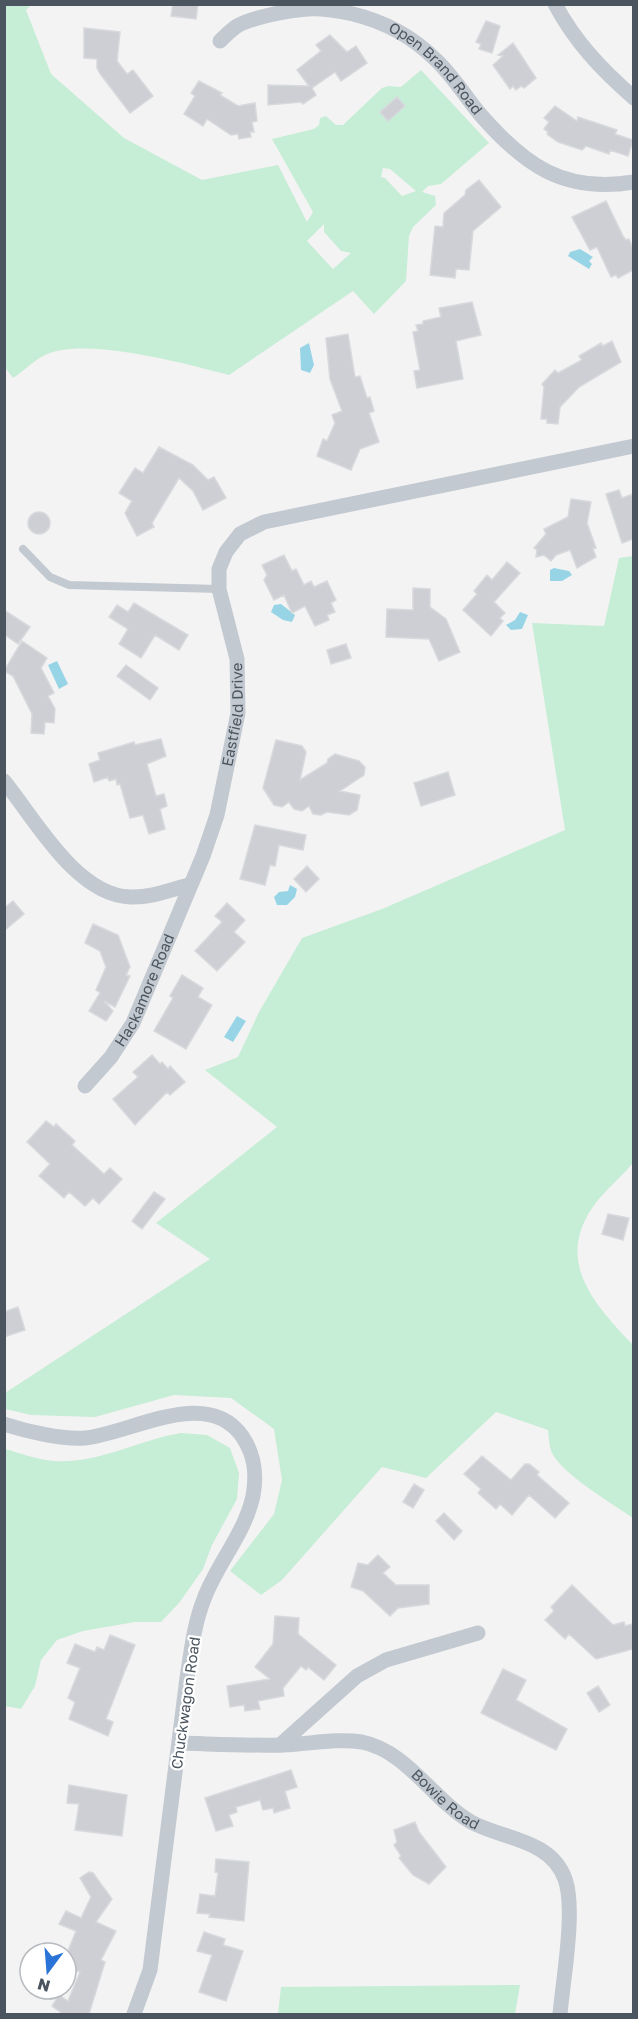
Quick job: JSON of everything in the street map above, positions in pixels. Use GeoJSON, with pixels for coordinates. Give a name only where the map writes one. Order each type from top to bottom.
{"type":"FeatureCollection","features":[{"type":"Feature","properties":{"kind":"street"},"geometry":{"type":"LineString","coordinates":[[555,4],[567,27],[600,69],[633,98]]}},
{"type":"Feature","properties":{"kind":"street","name":"Open Brand Road"},"geometry":{"type":"LineString","coordinates":[[220,41],[238,26],[294,10],[320,8],[370,18],[396,28],[438,61],[502,138],[517,154],[540,170],[565,179],[595,183],[633,182]]}},
{"type":"Feature","properties":{"kind":"street","name":"Eastfield Drive"},"geometry":{"type":"LineString","coordinates":[[189,885],[203,856],[217,815],[238,713],[237,659],[219,589],[219,569],[226,552],[240,534],[264,522],[633,447]]}},
{"type":"Feature","properties":{"kind":"street"},"geometry":{"type":"LineString","coordinates":[[4,782],[70,865],[93,885],[111,894],[130,897],[156,894],[189,885]]}},
{"type":"Feature","properties":{"kind":"street","name":"Hackamore Road"},"geometry":{"type":"LineString","coordinates":[[85,1086],[111,1056],[133,1023],[189,885]]}},
{"type":"Feature","properties":{"kind":"street","name":"Chuckwagon Road"},"geometry":{"type":"LineString","coordinates":[[4,1424],[21,1430],[84,1438],[179,1414],[205,1412],[224,1419],[238,1431],[248,1445],[255,1464],[252,1499],[204,1599],[187,1678],[150,1970],[134,2014]]}},
{"type":"Feature","properties":{"kind":"street"},"geometry":{"type":"LineString","coordinates":[[280,1745],[357,1676],[386,1660],[478,1633]]}},
{"type":"Feature","properties":{"kind":"street","name":"Bowie Road"},"geometry":{"type":"LineString","coordinates":[[180,1743],[280,1745],[323,1741],[363,1742],[396,1758],[439,1799],[471,1822],[530,1844],[552,1858],[565,1878],[569,1908],[560,2014]]}},
{"type":"Feature","properties":{"kind":"lane"},"geometry":{"type":"LineString","coordinates":[[22,549],[50,577],[69,585],[219,589]]}},
{"type":"Feature","properties":{"kind":"green space"},"geometry":{"type":"Polygon","coordinates":[[[4,5],[31,5],[26,10],[51,74],[124,138],[202,180],[278,165],[307,222],[313,212],[272,139],[314,129],[319,125],[320,118],[326,116],[336,125],[343,125],[382,88],[401,87],[421,70],[489,143],[441,184],[428,186],[422,192],[435,196],[436,205],[413,227],[409,236],[406,281],[374,314],[353,291],[229,375],[138,354],[87,349],[47,354],[13,378],[4,366],[4,5]],[[383,168],[381,177],[385,178],[402,196],[416,191],[390,169],[383,168]],[[324,224],[307,241],[333,269],[351,253],[341,251],[324,232],[324,224]]]}},
{"type":"Feature","properties":{"kind":"green space"},"geometry":{"type":"Polygon","coordinates":[[[633,556],[633,1163],[598,1200],[585,1221],[578,1241],[578,1260],[583,1278],[592,1296],[633,1345],[633,1518],[577,1480],[558,1462],[551,1451],[548,1430],[496,1412],[426,1478],[382,1467],[282,1580],[261,1595],[230,1571],[274,1514],[282,1480],[274,1429],[231,1398],[174,1395],[95,1417],[31,1415],[5,1409],[5,1393],[210,1259],[156,1223],[277,1127],[205,1070],[238,1057],[259,1012],[302,938],[382,909],[565,830],[532,623],[604,626],[619,558],[633,556]]]}},
{"type":"Feature","properties":{"kind":"green space"},"geometry":{"type":"Polygon","coordinates":[[[181,1433],[207,1435],[230,1448],[239,1473],[237,1499],[212,1545],[203,1569],[179,1603],[161,1622],[135,1622],[83,1631],[57,1640],[41,1660],[35,1686],[21,1709],[5,1706],[5,1449],[42,1459],[71,1461],[103,1455],[181,1433]]]}},
{"type":"Feature","properties":{"kind":"green space"},"geometry":{"type":"Polygon","coordinates":[[[520,1985],[515,2014],[278,2014],[281,1987],[520,1985]]]}},
{"type":"Feature","properties":{"kind":"water"},"geometry":{"type":"Polygon","coordinates":[[[580,249],[593,257],[589,261],[592,264],[589,269],[568,256],[570,252],[580,249]]]}},
{"type":"Feature","properties":{"kind":"water"},"geometry":{"type":"Polygon","coordinates":[[[309,343],[314,365],[310,373],[301,370],[300,348],[309,343]]]}},
{"type":"Feature","properties":{"kind":"water"},"geometry":{"type":"Polygon","coordinates":[[[554,568],[569,571],[572,575],[562,581],[550,581],[550,570],[554,568]]]}},
{"type":"Feature","properties":{"kind":"water"},"geometry":{"type":"Polygon","coordinates":[[[281,604],[295,615],[292,622],[283,620],[271,612],[274,605],[281,604]]]}},
{"type":"Feature","properties":{"kind":"water"},"geometry":{"type":"Polygon","coordinates":[[[520,612],[528,615],[522,629],[511,630],[506,625],[515,620],[520,612]]]}},
{"type":"Feature","properties":{"kind":"water"},"geometry":{"type":"Polygon","coordinates":[[[57,661],[68,684],[59,689],[48,665],[57,661]]]}},
{"type":"Feature","properties":{"kind":"water"},"geometry":{"type":"Polygon","coordinates":[[[290,885],[297,889],[295,897],[287,905],[277,905],[274,897],[279,892],[288,891],[290,885]]]}},
{"type":"Feature","properties":{"kind":"water"},"geometry":{"type":"Polygon","coordinates":[[[237,1016],[246,1021],[233,1042],[224,1037],[237,1016]]]}},
{"type":"Feature","properties":{"kind":"building"},"geometry":{"type":"Polygon","coordinates":[[[173,4],[198,4],[196,19],[171,16],[173,4]]]}},
{"type":"Feature","properties":{"kind":"building"},"geometry":{"type":"Polygon","coordinates":[[[486,21],[500,26],[492,53],[479,49],[481,44],[476,42],[486,21]]]}},
{"type":"Feature","properties":{"kind":"building"},"geometry":{"type":"Polygon","coordinates":[[[84,28],[120,32],[117,61],[127,74],[133,70],[153,96],[130,113],[101,75],[97,68],[97,59],[84,58],[84,28]]]}},
{"type":"Feature","properties":{"kind":"building"},"geometry":{"type":"Polygon","coordinates":[[[330,35],[347,52],[356,46],[367,63],[341,81],[335,72],[312,88],[316,95],[303,104],[301,102],[268,105],[268,85],[309,86],[297,70],[321,51],[316,45],[330,35]]]}},
{"type":"Feature","properties":{"kind":"building"},"geometry":{"type":"Polygon","coordinates":[[[513,43],[536,78],[524,88],[521,86],[516,90],[513,86],[510,89],[493,65],[503,56],[498,55],[513,43]]]}},
{"type":"Feature","properties":{"kind":"building"},"geometry":{"type":"Polygon","coordinates":[[[199,81],[222,93],[220,95],[238,106],[255,103],[257,121],[252,122],[254,132],[250,132],[251,137],[239,139],[238,134],[231,135],[207,119],[203,126],[184,114],[195,96],[191,93],[199,81]]]}},
{"type":"Feature","properties":{"kind":"building"},"geometry":{"type":"Polygon","coordinates":[[[397,97],[405,106],[388,121],[380,112],[397,97]]]}},
{"type":"Feature","properties":{"kind":"building"},"geometry":{"type":"Polygon","coordinates":[[[555,106],[577,121],[578,117],[617,130],[615,134],[633,140],[628,156],[610,150],[609,154],[586,146],[582,150],[558,142],[544,129],[549,122],[544,118],[555,106]]]}},
{"type":"Feature","properties":{"kind":"building"},"geometry":{"type":"Polygon","coordinates":[[[479,180],[501,207],[473,231],[469,270],[456,269],[455,278],[430,275],[435,226],[443,227],[444,213],[479,180]]]}},
{"type":"Feature","properties":{"kind":"building"},"geometry":{"type":"Polygon","coordinates":[[[606,201],[623,236],[626,240],[629,239],[633,249],[633,270],[618,278],[616,275],[611,277],[597,247],[590,250],[572,217],[606,201]]]}},
{"type":"Feature","properties":{"kind":"building"},"geometry":{"type":"Polygon","coordinates":[[[472,302],[481,335],[456,341],[463,379],[417,388],[414,371],[420,370],[413,332],[418,331],[416,325],[441,317],[439,308],[472,302]]]}},
{"type":"Feature","properties":{"kind":"building"},"geometry":{"type":"Polygon","coordinates":[[[348,334],[355,377],[360,376],[367,398],[370,397],[374,411],[369,413],[379,442],[360,449],[351,470],[317,456],[323,439],[327,441],[335,423],[332,415],[342,411],[330,379],[326,338],[348,334]]]}},
{"type":"Feature","properties":{"kind":"building"},"geometry":{"type":"Polygon","coordinates":[[[612,341],[621,362],[579,387],[560,407],[558,424],[547,423],[547,419],[541,419],[544,387],[542,384],[555,370],[558,373],[582,360],[579,356],[601,343],[603,346],[612,341]]]}},
{"type":"Feature","properties":{"kind":"building"},"geometry":{"type":"Polygon","coordinates":[[[159,447],[193,465],[208,480],[214,477],[226,498],[203,510],[193,491],[179,478],[152,523],[154,527],[137,536],[125,513],[132,501],[119,493],[135,468],[143,473],[159,447]]]}},
{"type":"Feature","properties":{"kind":"building"},"geometry":{"type":"Polygon","coordinates":[[[619,490],[622,498],[633,494],[633,539],[622,543],[606,494],[619,490]]]}},
{"type":"Feature","properties":{"kind":"building"},"geometry":{"type":"Polygon","coordinates":[[[571,499],[591,502],[587,523],[596,548],[593,549],[596,557],[577,568],[570,550],[556,555],[551,561],[544,555],[536,557],[537,550],[534,548],[546,534],[544,529],[568,517],[571,499]]]}},
{"type":"Feature","properties":{"kind":"building"},"geometry":{"type":"Polygon","coordinates":[[[39,512],[49,519],[50,523],[43,533],[39,534],[29,527],[28,523],[35,513],[39,512]]]}},
{"type":"Feature","properties":{"kind":"building"},"geometry":{"type":"Polygon","coordinates":[[[284,555],[292,571],[296,569],[304,585],[311,581],[314,587],[327,581],[336,600],[331,603],[335,612],[327,615],[329,620],[315,626],[305,606],[292,613],[284,595],[274,600],[264,580],[267,575],[262,565],[284,555]]]}},
{"type":"Feature","properties":{"kind":"building"},"geometry":{"type":"Polygon","coordinates":[[[507,562],[520,573],[494,602],[505,613],[500,618],[503,621],[491,636],[463,610],[477,594],[474,591],[487,575],[492,580],[507,562]]]}},
{"type":"Feature","properties":{"kind":"building"},"geometry":{"type":"Polygon","coordinates":[[[413,588],[430,589],[430,607],[446,619],[460,652],[439,661],[429,639],[386,637],[387,609],[413,610],[413,588]]]}},
{"type":"Feature","properties":{"kind":"building"},"geometry":{"type":"Polygon","coordinates":[[[134,603],[188,635],[179,650],[155,635],[141,658],[119,644],[128,629],[109,617],[117,605],[128,612],[134,603]]]}},
{"type":"Feature","properties":{"kind":"building"},"geometry":{"type":"Polygon","coordinates":[[[4,610],[30,627],[18,644],[4,634],[4,610]]]}},
{"type":"Feature","properties":{"kind":"building"},"geometry":{"type":"Polygon","coordinates":[[[22,641],[47,658],[41,668],[54,693],[48,696],[55,709],[54,723],[45,722],[44,734],[31,733],[32,714],[13,676],[4,671],[22,641]]]}},
{"type":"Feature","properties":{"kind":"building"},"geometry":{"type":"Polygon","coordinates":[[[346,644],[351,658],[331,664],[327,650],[346,644]]]}},
{"type":"Feature","properties":{"kind":"building"},"geometry":{"type":"Polygon","coordinates":[[[126,665],[158,688],[150,700],[117,676],[126,665]]]}},
{"type":"Feature","properties":{"kind":"building"},"geometry":{"type":"Polygon","coordinates":[[[161,739],[166,756],[147,764],[156,796],[164,794],[167,806],[160,809],[165,829],[149,834],[143,815],[130,818],[120,784],[117,785],[116,779],[109,781],[108,777],[94,782],[89,764],[100,760],[98,753],[134,742],[135,745],[161,739]]]}},
{"type":"Feature","properties":{"kind":"building"},"geometry":{"type":"Polygon","coordinates":[[[276,740],[302,746],[306,752],[300,780],[327,763],[328,759],[335,754],[359,761],[365,767],[364,775],[340,791],[360,795],[357,810],[349,815],[327,812],[321,815],[313,814],[309,806],[302,811],[294,809],[289,802],[282,807],[274,805],[263,788],[276,740]]]}},
{"type":"Feature","properties":{"kind":"building"},"geometry":{"type":"Polygon","coordinates":[[[448,772],[455,795],[421,806],[414,783],[448,772]]]}},
{"type":"Feature","properties":{"kind":"building"},"geometry":{"type":"Polygon","coordinates":[[[255,825],[306,835],[303,850],[279,845],[275,866],[270,865],[265,885],[240,879],[255,825]]]}},
{"type":"Feature","properties":{"kind":"building"},"geometry":{"type":"Polygon","coordinates":[[[307,866],[319,879],[306,892],[294,879],[307,866]]]}},
{"type":"Feature","properties":{"kind":"building"},"geometry":{"type":"Polygon","coordinates":[[[13,901],[24,914],[4,931],[4,908],[13,901]]]}},
{"type":"Feature","properties":{"kind":"building"},"geometry":{"type":"Polygon","coordinates":[[[227,903],[245,920],[234,932],[245,942],[217,971],[195,951],[222,922],[215,916],[227,903]]]}},
{"type":"Feature","properties":{"kind":"building"},"geometry":{"type":"Polygon","coordinates":[[[93,924],[118,935],[130,967],[126,975],[130,976],[115,1007],[104,1001],[113,1011],[106,1021],[89,1011],[100,993],[96,990],[106,967],[100,951],[85,943],[93,924]]]}},
{"type":"Feature","properties":{"kind":"building"},"geometry":{"type":"Polygon","coordinates":[[[182,975],[203,988],[198,997],[212,1005],[186,1049],[154,1031],[173,998],[170,996],[182,975]]]}},
{"type":"Feature","properties":{"kind":"building"},"geometry":{"type":"Polygon","coordinates":[[[152,1055],[168,1069],[170,1066],[185,1082],[170,1095],[167,1092],[135,1125],[113,1099],[138,1077],[133,1072],[152,1055]]]}},
{"type":"Feature","properties":{"kind":"building"},"geometry":{"type":"Polygon","coordinates":[[[46,1121],[54,1127],[56,1124],[75,1141],[72,1145],[104,1174],[110,1168],[122,1179],[99,1204],[93,1198],[85,1206],[69,1192],[64,1198],[39,1176],[50,1164],[27,1142],[46,1121]]]}},
{"type":"Feature","properties":{"kind":"building"},"geometry":{"type":"Polygon","coordinates":[[[154,1192],[165,1199],[142,1229],[132,1221],[154,1192]]]}},
{"type":"Feature","properties":{"kind":"building"},"geometry":{"type":"Polygon","coordinates":[[[608,1214],[629,1218],[623,1240],[602,1234],[608,1214]]]}},
{"type":"Feature","properties":{"kind":"building"},"geometry":{"type":"Polygon","coordinates":[[[18,1307],[25,1330],[4,1337],[4,1312],[18,1307]]]}},
{"type":"Feature","properties":{"kind":"building"},"geometry":{"type":"Polygon","coordinates":[[[482,1456],[511,1480],[525,1464],[529,1464],[539,1472],[537,1475],[569,1503],[555,1518],[529,1495],[512,1515],[500,1504],[496,1509],[478,1493],[481,1489],[464,1474],[482,1456]]]}},
{"type":"Feature","properties":{"kind":"building"},"geometry":{"type":"Polygon","coordinates":[[[414,1484],[424,1490],[413,1508],[403,1502],[414,1484]]]}},
{"type":"Feature","properties":{"kind":"building"},"geometry":{"type":"Polygon","coordinates":[[[444,1513],[462,1531],[454,1540],[436,1521],[444,1513]]]}},
{"type":"Feature","properties":{"kind":"building"},"geometry":{"type":"Polygon","coordinates":[[[378,1555],[390,1567],[383,1573],[396,1585],[429,1585],[429,1604],[398,1608],[390,1616],[363,1591],[351,1587],[358,1563],[368,1565],[378,1555]]]}},
{"type":"Feature","properties":{"kind":"building"},"geometry":{"type":"Polygon","coordinates":[[[572,1585],[613,1625],[624,1622],[625,1626],[633,1624],[633,1649],[596,1659],[569,1634],[565,1639],[545,1620],[554,1611],[551,1607],[572,1585]]]}},
{"type":"Feature","properties":{"kind":"building"},"geometry":{"type":"Polygon","coordinates":[[[275,1616],[299,1618],[298,1634],[336,1665],[324,1680],[308,1667],[306,1670],[301,1666],[283,1688],[284,1696],[258,1701],[260,1709],[245,1711],[244,1705],[230,1707],[227,1686],[270,1679],[255,1667],[273,1644],[275,1616]]]}},
{"type":"Feature","properties":{"kind":"building"},"geometry":{"type":"Polygon","coordinates":[[[110,1635],[135,1645],[106,1719],[113,1722],[108,1736],[69,1719],[75,1702],[68,1698],[80,1668],[67,1663],[75,1644],[95,1652],[97,1647],[104,1650],[110,1635]]]}},
{"type":"Feature","properties":{"kind":"building"},"geometry":{"type":"Polygon","coordinates":[[[503,1669],[526,1680],[516,1700],[567,1729],[556,1750],[481,1713],[503,1669]]]}},
{"type":"Feature","properties":{"kind":"building"},"geometry":{"type":"Polygon","coordinates":[[[598,1686],[610,1705],[599,1712],[587,1693],[598,1686]]]}},
{"type":"Feature","properties":{"kind":"building"},"geometry":{"type":"Polygon","coordinates":[[[291,1770],[297,1787],[285,1791],[290,1808],[274,1813],[273,1808],[263,1810],[260,1800],[236,1807],[237,1812],[229,1815],[233,1826],[216,1831],[205,1798],[291,1770]]]}},
{"type":"Feature","properties":{"kind":"building"},"geometry":{"type":"Polygon","coordinates":[[[69,1785],[127,1795],[122,1836],[75,1830],[79,1804],[67,1803],[69,1785]]]}},
{"type":"Feature","properties":{"kind":"building"},"geometry":{"type":"Polygon","coordinates":[[[415,1822],[419,1832],[446,1867],[429,1884],[413,1875],[399,1858],[401,1856],[394,1845],[397,1842],[394,1830],[415,1822]]]}},
{"type":"Feature","properties":{"kind":"building"},"geometry":{"type":"Polygon","coordinates":[[[216,1859],[249,1862],[244,1921],[209,1917],[210,1914],[197,1913],[200,1894],[215,1896],[218,1873],[215,1872],[216,1859]]]}},
{"type":"Feature","properties":{"kind":"building"},"geometry":{"type":"Polygon","coordinates":[[[89,1872],[93,1873],[112,1899],[96,1922],[116,1931],[101,1960],[105,1962],[89,2014],[63,2014],[52,2006],[55,2001],[78,2001],[80,1972],[78,1971],[78,1941],[72,1941],[76,1931],[59,1924],[66,1911],[81,1918],[91,1897],[80,1878],[89,1872]]]}},
{"type":"Feature","properties":{"kind":"building"},"geometry":{"type":"Polygon","coordinates":[[[204,1932],[225,1939],[223,1945],[243,1951],[226,2001],[199,1992],[212,1955],[197,1951],[204,1932]]]}}]}
